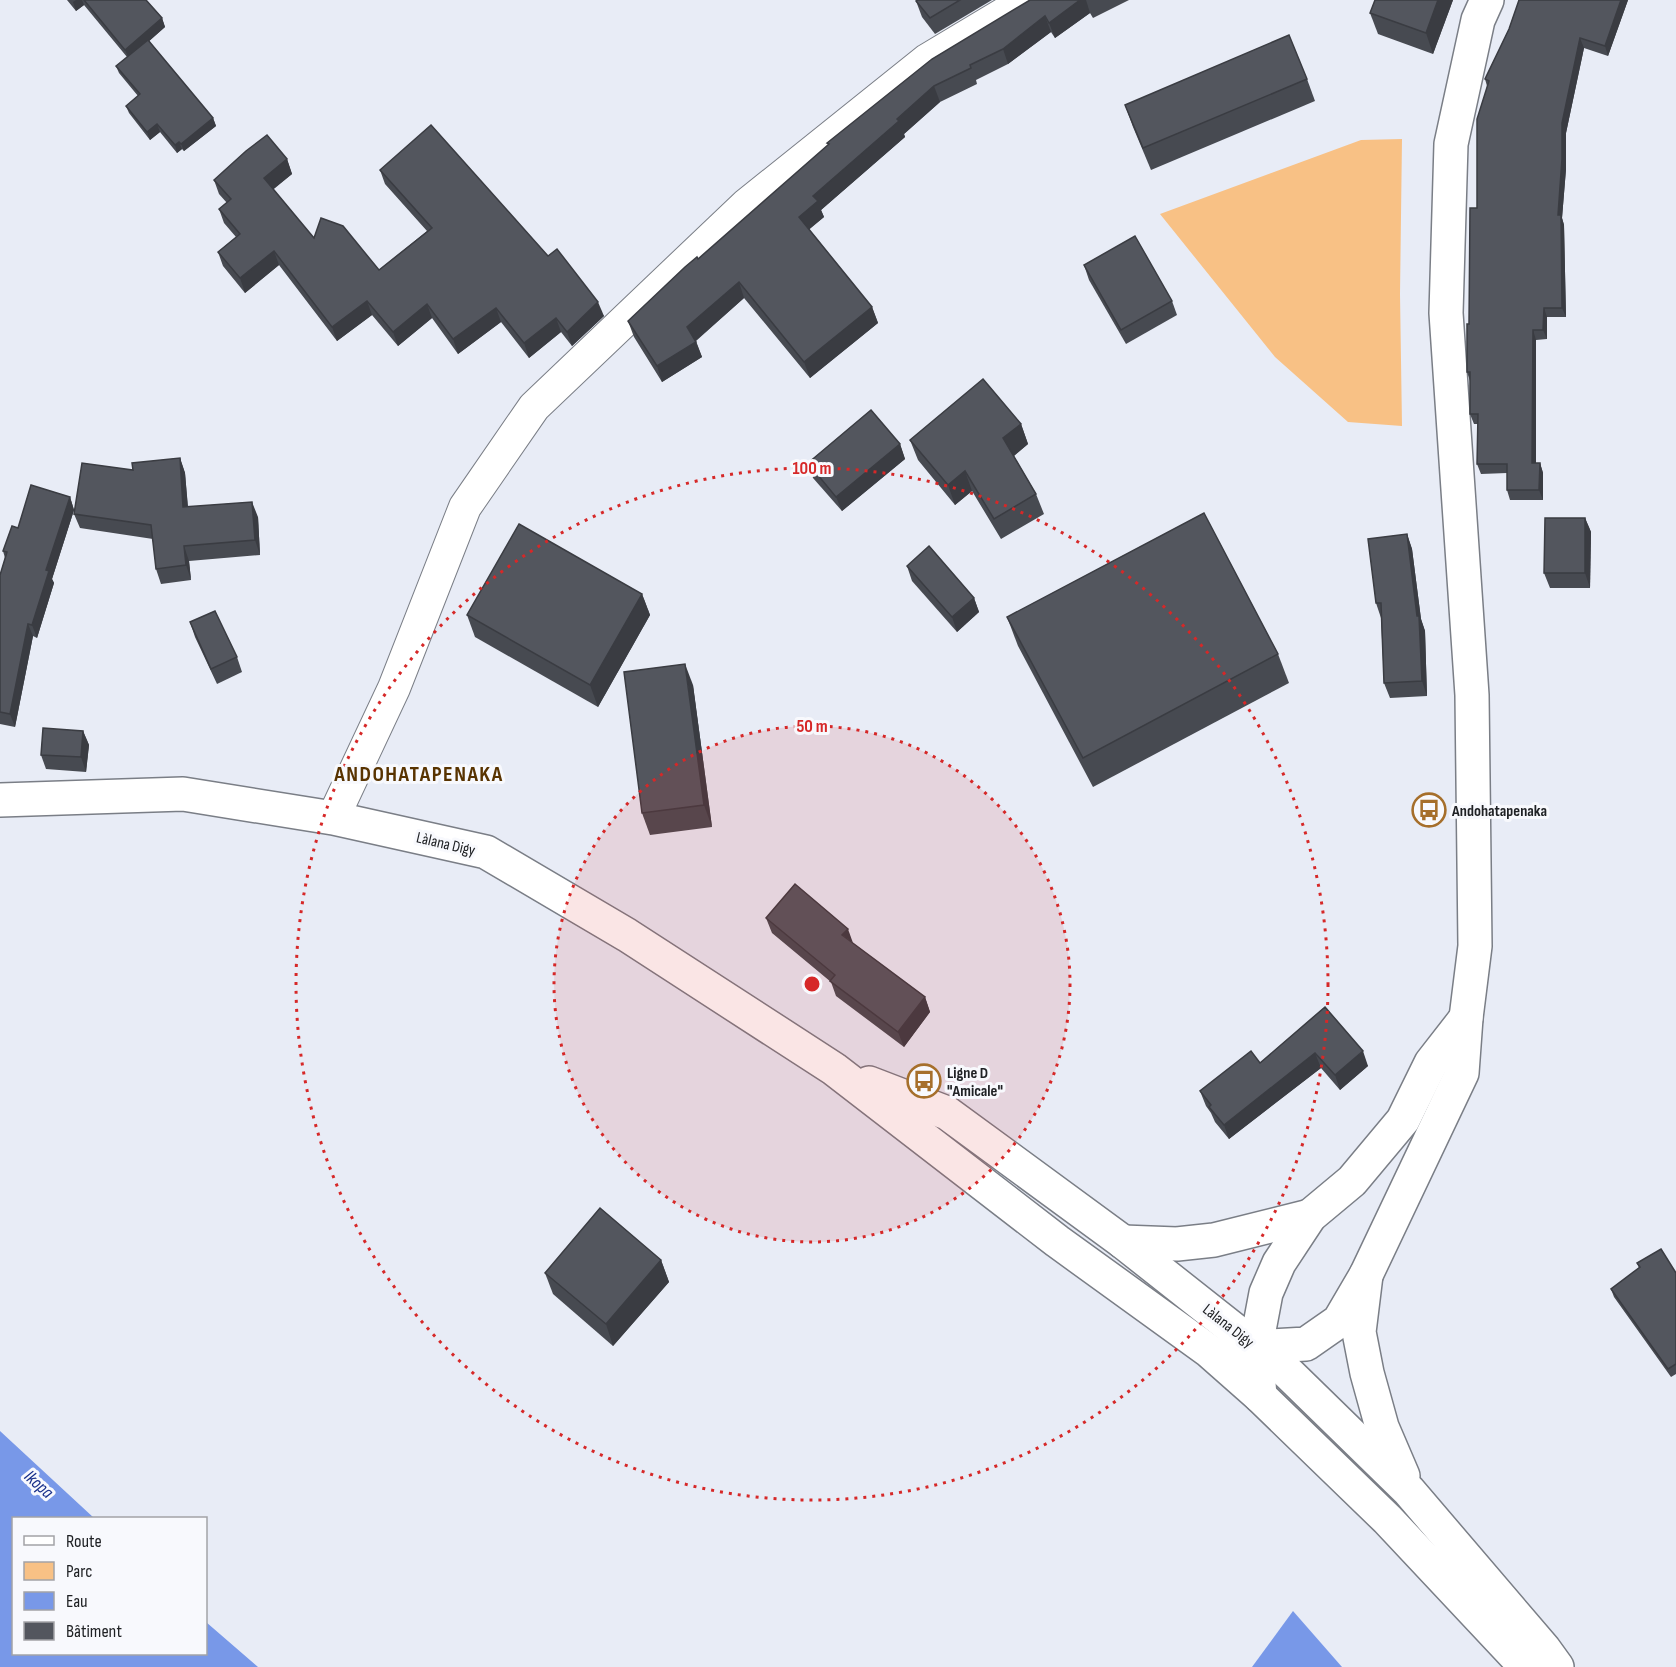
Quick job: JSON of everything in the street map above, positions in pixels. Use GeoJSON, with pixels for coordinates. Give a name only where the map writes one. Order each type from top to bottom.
{"type":"FeatureCollection","features":[{"type":"Feature","properties":{"kind":"main road"},"geometry":{"type":"LineString","coordinates":[[1209,1351],[1306,1344],[1339,1321],[1366,1275],[1462,1073],[1474,946],[1472,695],[1446,313],[1451,144],[1478,20],[1487,0]]}},
{"type":"Feature","properties":{"kind":"main road","name":"Làlana Digy"},"geometry":{"type":"LineString","coordinates":[[0,800],[183,794],[333,818],[486,852],[627,934],[834,1069],[1056,1241],[1209,1351],[1260,1396],[1388,1519],[1526,1667]]}},
{"type":"Feature","properties":{"kind":"main road"},"geometry":{"type":"LineString","coordinates":[[1260,1396],[1256,1346],[1266,1293],[1279,1263],[1310,1216],[1352,1181],[1403,1120],[1431,1063],[1466,1018]]}},
{"type":"Feature","properties":{"kind":"main road","name":"Làlana Digy"},"geometry":{"type":"LineString","coordinates":[[834,1069],[947,1113],[1124,1242],[1256,1346],[1285,1370],[1409,1491],[1557,1667]]}},
{"type":"Feature","properties":{"kind":"main road"},"geometry":{"type":"LineString","coordinates":[[1124,1242],[1178,1244],[1214,1240],[1310,1216]]}},
{"type":"Feature","properties":{"kind":"main road"},"geometry":{"type":"LineString","coordinates":[[1366,1275],[1359,1332],[1367,1373],[1382,1427],[1409,1491]]}},
{"type":"Feature","properties":{"kind":"street"},"geometry":{"type":"LineString","coordinates":[[333,818],[394,688],[465,507],[534,407],[746,205],[927,60],[1027,0]]}},
{"type":"Feature","properties":{"kind":"green space"},"geometry":{"type":"Polygon","coordinates":[[[1402,139],[1400,294],[1402,426],[1348,422],[1275,357],[1160,214],[1361,140],[1402,139]]]}},
{"type":"Feature","properties":{"kind":"water","name":"Ikopa"},"geometry":{"type":"Polygon","coordinates":[[[0,1431],[93,1517],[12,1517],[12,1655],[207,1655],[207,1623],[258,1667],[0,1667],[0,1431]]]}},
{"type":"Feature","properties":{"kind":"water"},"geometry":{"type":"Polygon","coordinates":[[[1293,1611],[1342,1667],[1252,1667],[1293,1611]]]}},
{"type":"Feature","properties":{"kind":"building"},"geometry":{"type":"Polygon","coordinates":[[[84,0],[146,0],[162,18],[125,50],[84,0]]]}},
{"type":"Feature","properties":{"kind":"building"},"geometry":{"type":"Polygon","coordinates":[[[960,0],[930,18],[916,1],[960,0]]]}},
{"type":"Feature","properties":{"kind":"building"},"geometry":{"type":"Polygon","coordinates":[[[1030,0],[1080,0],[1049,23],[1045,16],[1003,49],[934,86],[897,119],[899,121],[813,196],[818,201],[799,217],[872,307],[804,362],[739,282],[687,327],[696,342],[657,366],[628,321],[685,267],[697,257],[698,259],[829,144],[827,143],[932,59],[1030,0]]]}},
{"type":"Feature","properties":{"kind":"building"},"geometry":{"type":"Polygon","coordinates":[[[1375,0],[1438,0],[1426,33],[1370,13],[1375,0]]]}},
{"type":"Feature","properties":{"kind":"building"},"geometry":{"type":"Polygon","coordinates":[[[1519,0],[1621,0],[1605,46],[1580,38],[1562,123],[1558,215],[1561,215],[1562,308],[1544,308],[1543,330],[1533,330],[1532,463],[1540,463],[1539,490],[1507,490],[1507,464],[1477,464],[1478,414],[1470,414],[1470,372],[1467,372],[1470,208],[1477,208],[1477,119],[1489,81],[1485,79],[1509,29],[1519,0]]]}},
{"type":"Feature","properties":{"kind":"building"},"geometry":{"type":"Polygon","coordinates":[[[1289,35],[1307,79],[1143,148],[1125,105],[1289,35]]]}},
{"type":"Feature","properties":{"kind":"building"},"geometry":{"type":"Polygon","coordinates":[[[148,40],[213,118],[181,144],[179,142],[175,145],[157,124],[147,132],[126,106],[140,94],[116,66],[148,40]]]}},
{"type":"Feature","properties":{"kind":"building"},"geometry":{"type":"Polygon","coordinates":[[[431,125],[548,256],[557,249],[598,302],[567,332],[556,318],[524,343],[496,308],[453,339],[427,304],[393,332],[367,301],[332,327],[274,251],[240,278],[218,252],[240,234],[219,209],[231,199],[214,180],[267,135],[287,159],[264,178],[314,238],[321,218],[343,226],[379,270],[432,228],[380,170],[431,125]]]}},
{"type":"Feature","properties":{"kind":"building"},"geometry":{"type":"Polygon","coordinates":[[[1135,236],[1172,301],[1121,330],[1084,265],[1135,236]]]}},
{"type":"Feature","properties":{"kind":"building"},"geometry":{"type":"Polygon","coordinates":[[[983,379],[1021,424],[1003,438],[1036,494],[994,519],[965,471],[948,485],[910,440],[983,379]]]}},
{"type":"Feature","properties":{"kind":"building"},"geometry":{"type":"Polygon","coordinates":[[[871,410],[900,444],[836,497],[808,463],[871,410]]]}},
{"type":"Feature","properties":{"kind":"building"},"geometry":{"type":"Polygon","coordinates":[[[180,458],[183,507],[252,502],[255,540],[184,546],[186,565],[156,569],[151,525],[74,514],[82,463],[133,470],[132,463],[180,458]]]}},
{"type":"Feature","properties":{"kind":"building"},"geometry":{"type":"Polygon","coordinates":[[[31,485],[70,497],[46,570],[49,571],[32,625],[28,624],[10,714],[0,712],[0,575],[7,552],[3,551],[12,526],[18,528],[31,485]]]}},
{"type":"Feature","properties":{"kind":"building"},"geometry":{"type":"Polygon","coordinates":[[[1204,513],[1278,654],[1083,758],[1007,617],[1204,513]]]}},
{"type":"Feature","properties":{"kind":"building"},"geometry":{"type":"Polygon","coordinates":[[[1545,518],[1585,518],[1585,573],[1544,573],[1545,518]]]}},
{"type":"Feature","properties":{"kind":"building"},"geometry":{"type":"Polygon","coordinates":[[[519,524],[642,594],[590,685],[467,615],[519,524]]]}},
{"type":"Feature","properties":{"kind":"building"},"geometry":{"type":"Polygon","coordinates":[[[1407,534],[1417,616],[1419,616],[1422,681],[1384,683],[1381,603],[1376,603],[1368,539],[1407,534]]]}},
{"type":"Feature","properties":{"kind":"building"},"geometry":{"type":"Polygon","coordinates":[[[929,546],[974,598],[952,617],[907,566],[929,546]]]}},
{"type":"Feature","properties":{"kind":"building"},"geometry":{"type":"Polygon","coordinates":[[[215,611],[237,657],[211,669],[190,622],[215,611]]]}},
{"type":"Feature","properties":{"kind":"building"},"geometry":{"type":"Polygon","coordinates":[[[685,664],[704,805],[642,813],[624,672],[685,664]]]}},
{"type":"Feature","properties":{"kind":"building"},"geometry":{"type":"Polygon","coordinates":[[[43,728],[83,731],[81,757],[41,755],[43,728]]]}},
{"type":"Feature","properties":{"kind":"building"},"geometry":{"type":"Polygon","coordinates":[[[795,884],[848,929],[842,935],[925,997],[898,1032],[830,981],[835,975],[766,918],[795,884]]]}},
{"type":"Feature","properties":{"kind":"building"},"geometry":{"type":"Polygon","coordinates":[[[1325,1007],[1363,1051],[1335,1075],[1315,1053],[1224,1125],[1209,1107],[1211,1105],[1200,1091],[1251,1051],[1260,1063],[1325,1007]]]}},
{"type":"Feature","properties":{"kind":"building"},"geometry":{"type":"Polygon","coordinates":[[[600,1208],[661,1260],[606,1324],[545,1273],[600,1208]]]}},
{"type":"Feature","properties":{"kind":"building"},"geometry":{"type":"Polygon","coordinates":[[[1661,1249],[1676,1273],[1676,1364],[1668,1369],[1611,1289],[1640,1267],[1637,1263],[1661,1249]]]}},
{"type":"Feature","properties":{"kind":"place","name":"Andohatapenaka"},"geometry":{"type":"Point","coordinates":[1429,810]}},
{"type":"Feature","properties":{"kind":"place","name":"Ligne D \"Amicale\""},"geometry":{"type":"Point","coordinates":[924,1081]}},
{"type":"Feature","properties":{"kind":"district","name":"ANDOHATAPENAKA"},"geometry":{"type":"Point","coordinates":[419,773]}}]}
